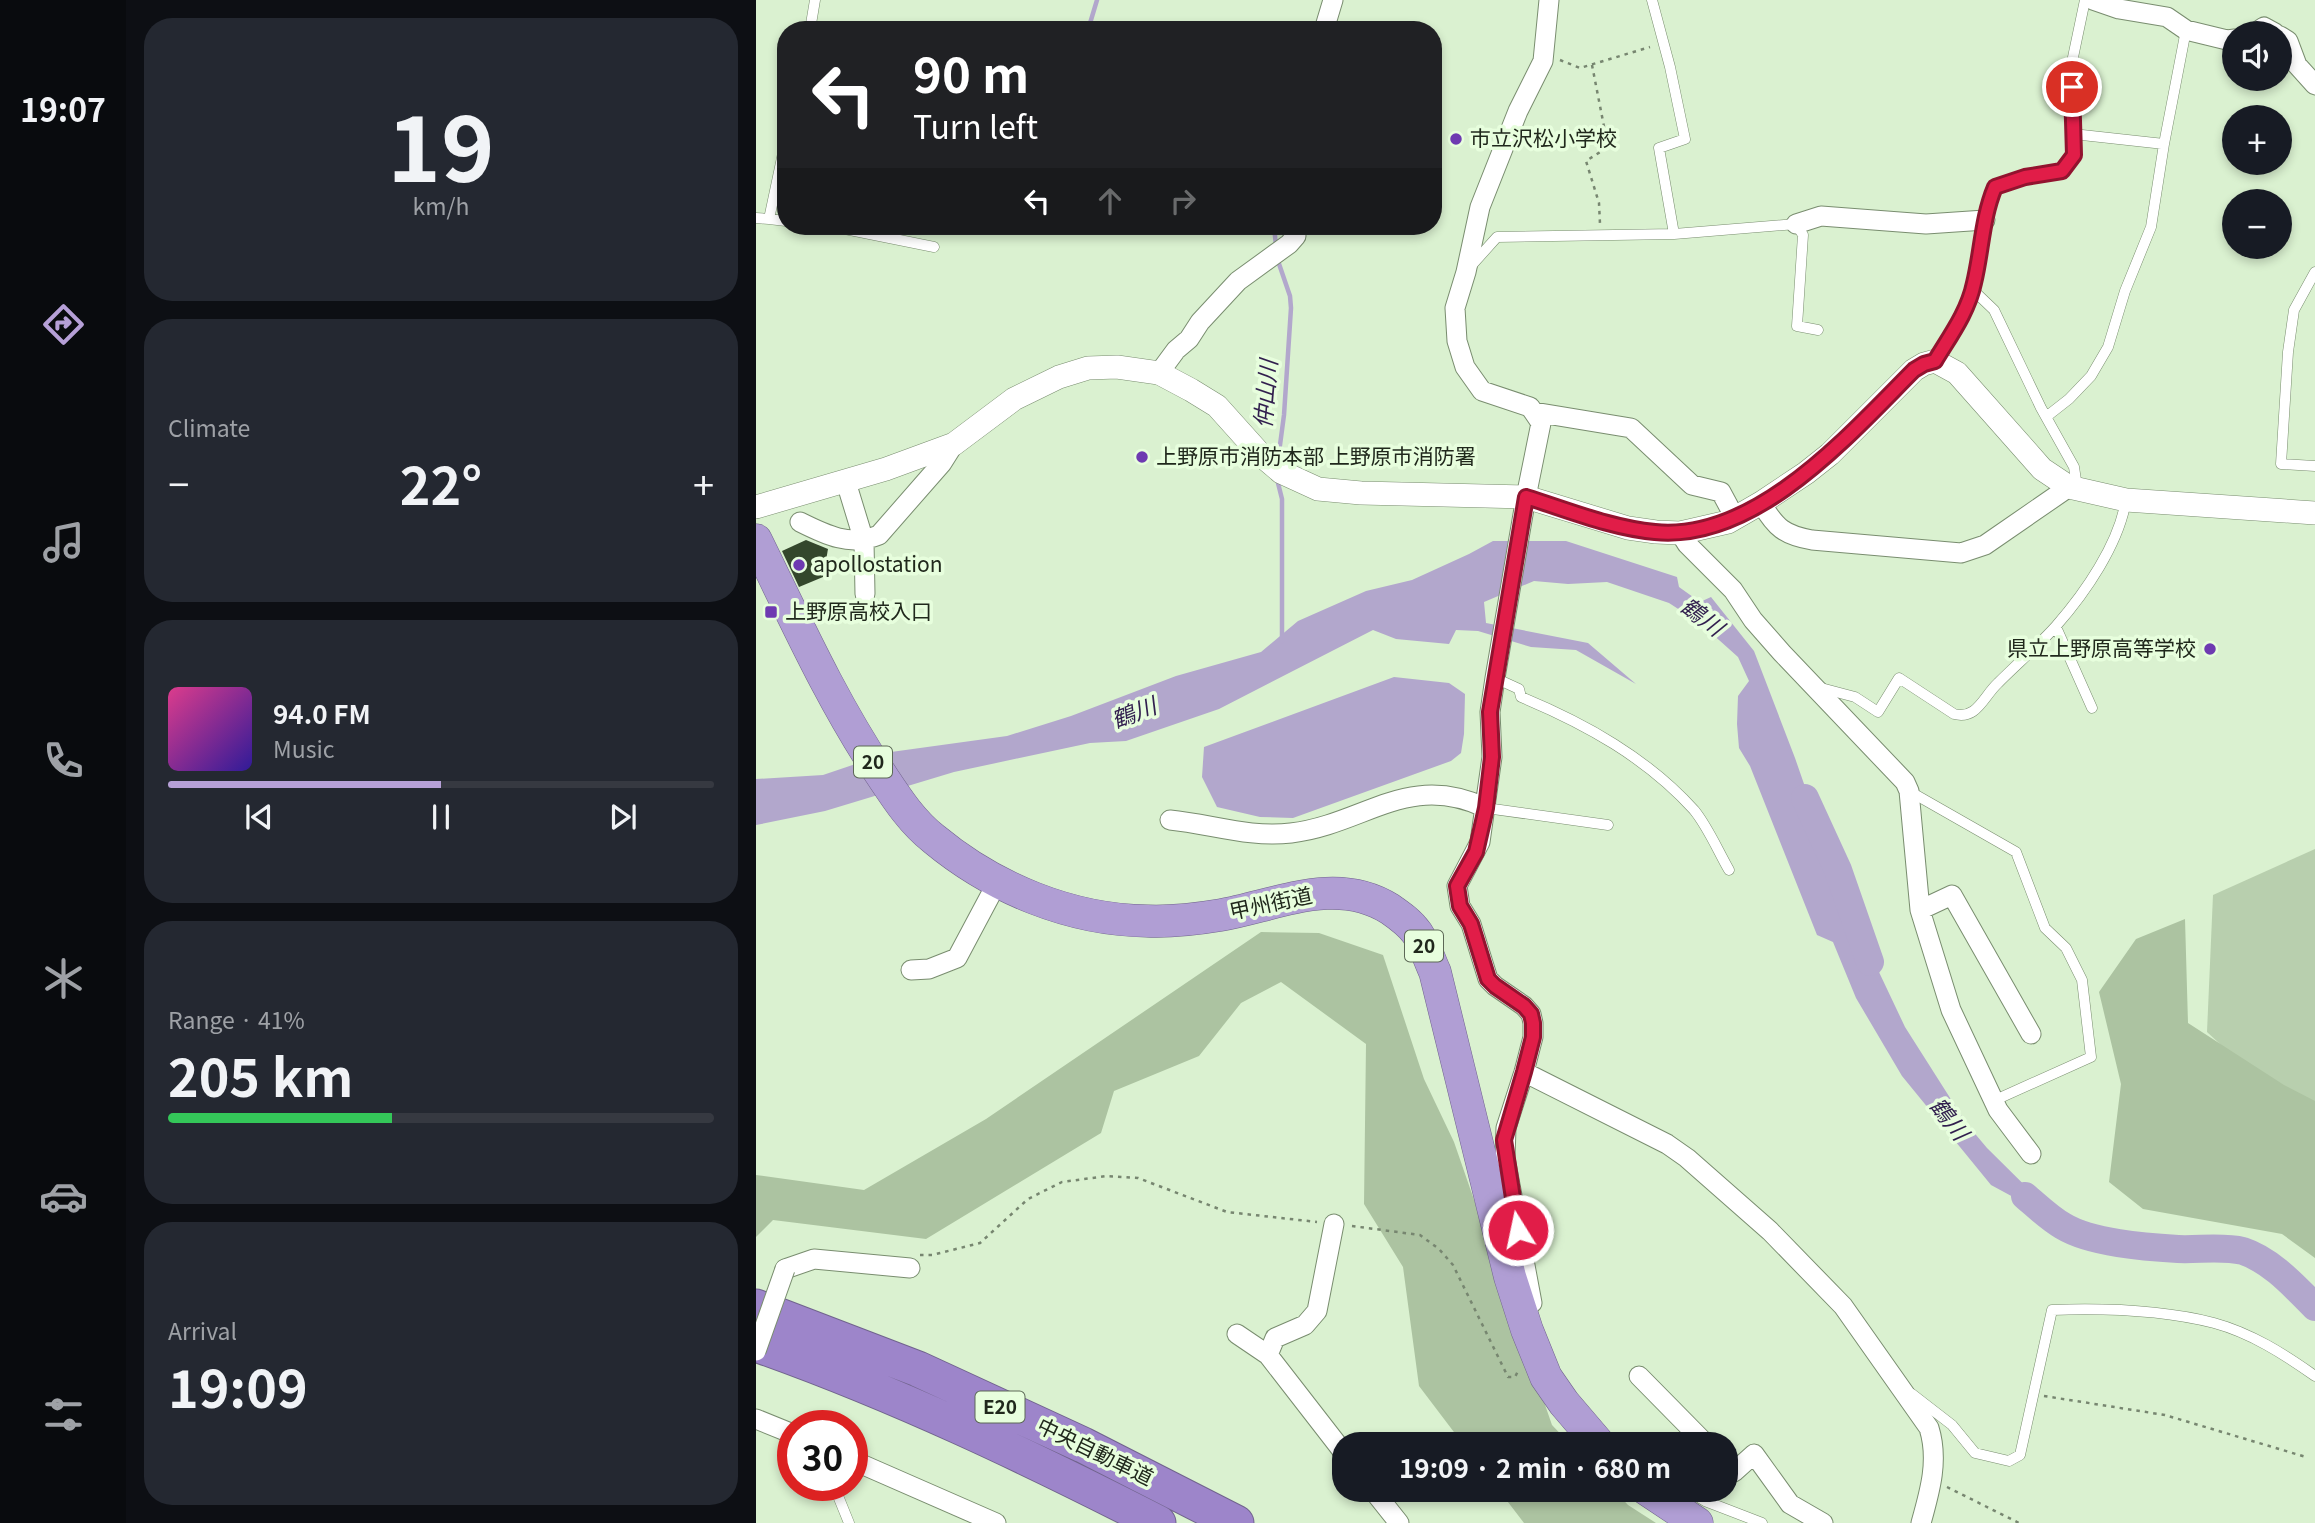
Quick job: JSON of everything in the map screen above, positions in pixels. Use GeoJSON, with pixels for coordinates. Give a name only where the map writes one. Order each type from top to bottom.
{"type":"FeatureCollection","features":[{"type":"Feature","properties":{"kind":"highway","name":"甲州街道"},"geometry":{"type":"LineString","coordinates":[[756,540],[824,677],[862,746],[895,796],[934,839],[998,881],[1054,907],[1103,918],[1188,920],[1222,915],[1297,897],[1342,892],[1364,896],[1381,903],[1408,922],[1418,934],[1435,972],[1510,1277],[1527,1330],[1546,1377],[1589,1432]]}},
{"type":"Feature","properties":{"kind":"highway","name":"中央自動車道"},"geometry":{"type":"LineString","coordinates":[[756,1307],[918,1369],[1083,1445],[1236,1523]]}},
{"type":"Feature","properties":{"kind":"highway","name":"中央自動車道"},"geometry":{"type":"LineString","coordinates":[[756,1344],[913,1405],[1063,1475],[1157,1523]]}},
{"type":"Feature","properties":{"kind":"highway"},"geometry":{"type":"LineString","coordinates":[[1666,1502],[1697,1523]]}},
{"type":"Feature","properties":{"kind":"street"},"geometry":{"type":"LineString","coordinates":[[1327,21],[1333,0]]}},
{"type":"Feature","properties":{"kind":"street"},"geometry":{"type":"LineString","coordinates":[[1527,1330],[1532,1304],[1504,1140],[1533,1037],[1531,1014],[1488,979],[1471,924],[1457,896],[1457,886],[1480,842],[1492,757],[1490,712],[1541,423],[1530,407],[1482,391],[1465,367],[1457,341],[1455,308],[1480,207],[1518,111],[1543,61],[1549,0]]}},
{"type":"Feature","properties":{"kind":"street"},"geometry":{"type":"LineString","coordinates":[[2093,0],[2119,9],[2167,17],[2186,30],[2222,39]]}},
{"type":"Feature","properties":{"kind":"street"},"geometry":{"type":"LineString","coordinates":[[2292,52],[2297,65],[2315,85]]}},
{"type":"Feature","properties":{"kind":"street"},"geometry":{"type":"LineString","coordinates":[[1796,224],[1821,216],[1926,224],[1985,220]]}},
{"type":"Feature","properties":{"kind":"street"},"geometry":{"type":"LineString","coordinates":[[1159,373],[1200,322],[1238,281],[1292,235]]}},
{"type":"Feature","properties":{"kind":"street"},"geometry":{"type":"LineString","coordinates":[[756,507],[846,482],[954,444],[1014,399],[1059,377],[1088,368],[1117,367],[1159,373],[1191,390],[1217,407],[1261,455],[1281,472],[1318,489],[1525,507],[1628,528],[1680,533],[1716,526],[1761,503],[1830,454],[1914,370],[1935,361],[1957,373],[2042,469],[2073,488],[2126,500],[2315,513]]}},
{"type":"Feature","properties":{"kind":"street"},"geometry":{"type":"LineString","coordinates":[[1534,412],[1631,428],[1692,485],[1721,492],[1735,518]]}},
{"type":"Feature","properties":{"kind":"street"},"geometry":{"type":"LineString","coordinates":[[800,522],[821,533],[844,540],[864,541],[879,535],[942,463],[954,444]]}},
{"type":"Feature","properties":{"kind":"street"},"geometry":{"type":"LineString","coordinates":[[846,482],[864,541],[865,594]]}},
{"type":"Feature","properties":{"kind":"street"},"geometry":{"type":"LineString","coordinates":[[1761,503],[1778,528],[1790,536],[1961,553],[1985,545],[2073,488]]}},
{"type":"Feature","properties":{"kind":"street"},"geometry":{"type":"LineString","coordinates":[[2315,508],[2315,520]]}},
{"type":"Feature","properties":{"kind":"street"},"geometry":{"type":"LineString","coordinates":[[1680,533],[1694,552],[1733,590],[1753,620],[1782,653],[1905,782],[1909,791],[1920,910],[1951,1010],[1993,1101],[2031,1154]]}},
{"type":"Feature","properties":{"kind":"street"},"geometry":{"type":"LineString","coordinates":[[1170,820],[1200,823],[1232,832],[1275,834],[1292,833],[1337,822],[1415,795],[1465,798],[1486,808]]}},
{"type":"Feature","properties":{"kind":"street"},"geometry":{"type":"LineString","coordinates":[[911,970],[929,969],[957,958],[998,881]]}},
{"type":"Feature","properties":{"kind":"street"},"geometry":{"type":"LineString","coordinates":[[1920,910],[1952,895],[2031,1034]]}},
{"type":"Feature","properties":{"kind":"street"},"geometry":{"type":"LineString","coordinates":[[1524,1072],[1667,1144],[1770,1231],[1843,1306],[1929,1428],[1934,1444],[1934,1465],[1921,1523]]}},
{"type":"Feature","properties":{"kind":"street"},"geometry":{"type":"LineString","coordinates":[[1268,1355],[1275,1338],[1305,1325],[1317,1311],[1334,1224]]}},
{"type":"Feature","properties":{"kind":"street"},"geometry":{"type":"LineString","coordinates":[[756,1351],[785,1269],[814,1259],[910,1261]]}},
{"type":"Feature","properties":{"kind":"street"},"geometry":{"type":"LineString","coordinates":[[1237,1334],[1268,1355],[1332,1438]]}},
{"type":"Feature","properties":{"kind":"street"},"geometry":{"type":"LineString","coordinates":[[1639,1376],[1694,1432]]}},
{"type":"Feature","properties":{"kind":"street"},"geometry":{"type":"LineString","coordinates":[[756,1419],[777,1428]]}},
{"type":"Feature","properties":{"kind":"street"},"geometry":{"type":"LineString","coordinates":[[1738,1468],[1754,1454],[1798,1517],[1823,1523]]}},
{"type":"Feature","properties":{"kind":"street"},"geometry":{"type":"LineString","coordinates":[[868,1467],[996,1523]]}},
{"type":"Feature","properties":{"kind":"street"},"geometry":{"type":"LineString","coordinates":[[1382,1502],[1399,1523]]}},
{"type":"Feature","properties":{"kind":"lane"},"geometry":{"type":"LineString","coordinates":[[812,21],[816,0]]}},
{"type":"Feature","properties":{"kind":"lane"},"geometry":{"type":"LineString","coordinates":[[1652,0],[1685,139],[1659,148],[1674,234]]}},
{"type":"Feature","properties":{"kind":"lane"},"geometry":{"type":"LineString","coordinates":[[1935,361],[1955,328],[1972,289],[1988,205],[1995,187],[2025,177],[2062,171],[2074,155],[2072,62],[2085,0]]}},
{"type":"Feature","properties":{"kind":"lane"},"geometry":{"type":"LineString","coordinates":[[2046,417],[2069,399],[2091,376],[2108,347],[2125,291],[2151,227],[2186,30]]}},
{"type":"Feature","properties":{"kind":"lane"},"geometry":{"type":"LineString","coordinates":[[2073,134],[2164,144]]}},
{"type":"Feature","properties":{"kind":"lane"},"geometry":{"type":"LineString","coordinates":[[769,219],[777,181]]}},
{"type":"Feature","properties":{"kind":"lane"},"geometry":{"type":"LineString","coordinates":[[756,218],[777,219]]}},
{"type":"Feature","properties":{"kind":"lane"},"geometry":{"type":"LineString","coordinates":[[1466,272],[1497,237],[1674,234],[1796,224],[1803,235],[1797,326],[1818,330]]}},
{"type":"Feature","properties":{"kind":"lane"},"geometry":{"type":"LineString","coordinates":[[875,235],[934,247]]}},
{"type":"Feature","properties":{"kind":"lane"},"geometry":{"type":"LineString","coordinates":[[2315,272],[2294,310],[2288,352],[2281,464],[2315,467]]}},
{"type":"Feature","properties":{"kind":"lane"},"geometry":{"type":"LineString","coordinates":[[1972,289],[1994,310],[2046,417],[2074,467],[2073,488]]}},
{"type":"Feature","properties":{"kind":"lane"},"geometry":{"type":"LineString","coordinates":[[1815,687],[1855,697],[1878,712],[1899,678],[1954,714],[1963,716],[1973,713],[1995,685],[2056,626],[2090,580],[2120,528],[2126,500]]}},
{"type":"Feature","properties":{"kind":"lane"},"geometry":{"type":"LineString","coordinates":[[2056,626],[2092,708]]}},
{"type":"Feature","properties":{"kind":"lane"},"geometry":{"type":"LineString","coordinates":[[1495,678],[1519,689],[1521,697],[1567,716],[1608,742],[1620,746],[1664,780],[1696,812],[1729,870]]}},
{"type":"Feature","properties":{"kind":"lane"},"geometry":{"type":"LineString","coordinates":[[1909,791],[2017,852],[2045,928],[2066,947],[2082,980],[2091,1058],[1993,1101]]}},
{"type":"Feature","properties":{"kind":"lane"},"geometry":{"type":"LineString","coordinates":[[1486,808],[1608,825]]}},
{"type":"Feature","properties":{"kind":"lane"},"geometry":{"type":"LineString","coordinates":[[1898,1383],[1952,1425],[1975,1453],[2009,1461],[2020,1455],[2052,1310],[2108,1308],[2215,1324],[2253,1338],[2288,1356],[2315,1376]]}},
{"type":"Feature","properties":{"kind":"lane"},"geometry":{"type":"LineString","coordinates":[[840,1501],[849,1523]]}},
{"type":"Feature","properties":{"kind":"lane"},"geometry":{"type":"LineString","coordinates":[[1708,1502],[1762,1523]]}},
{"type":"Feature","properties":{"kind":"path"},"geometry":{"type":"LineString","coordinates":[[1544,51],[1580,68],[1663,43]]}},
{"type":"Feature","properties":{"kind":"path"},"geometry":{"type":"LineString","coordinates":[[1592,65],[1608,147],[1586,161],[1599,203],[1601,236]]}},
{"type":"Feature","properties":{"kind":"path"},"geometry":{"type":"LineString","coordinates":[[910,1261],[980,1243],[1028,1199],[1062,1182],[1107,1176],[1139,1178],[1227,1212],[1420,1235],[1453,1265],[1508,1377],[1515,1377],[1518,1372],[1516,1363]]}},
{"type":"Feature","properties":{"kind":"path"},"geometry":{"type":"LineString","coordinates":[[2033,1394],[2165,1415],[2306,1457]]}},
{"type":"Feature","properties":{"kind":"path"},"geometry":{"type":"LineString","coordinates":[[1931,1480],[2019,1523]]}},
{"type":"Feature","properties":{"kind":"green space"},"geometry":{"type":"Polygon","coordinates":[[[2315,849],[2315,1107],[2274,1094],[2207,1032],[2213,895],[2315,849]]]}},
{"type":"Feature","properties":{"kind":"green space"},"geometry":{"type":"Polygon","coordinates":[[[2185,919],[2188,1023],[2284,1085],[2315,1101],[2315,1258],[2282,1234],[2143,1209],[2109,1182],[2121,1084],[2099,992],[2136,939],[2185,919]]]}},
{"type":"Feature","properties":{"kind":"green space"},"geometry":{"type":"Polygon","coordinates":[[[1261,932],[1319,933],[1383,955],[1424,1079],[1454,1142],[1552,1425],[1559,1432],[1454,1432],[1419,1386],[1403,1267],[1364,1204],[1366,1044],[1281,982],[1241,1003],[1199,1056],[1114,1091],[1101,1133],[926,1239],[773,1220],[756,1237],[756,1175],[864,1190],[986,1119],[1261,932]]]}},
{"type":"Feature","properties":{"kind":"green space"},"geometry":{"type":"Polygon","coordinates":[[[1508,1502],[1625,1502],[1656,1523],[1524,1523],[1508,1502]]]}},
{"type":"Feature","properties":{"kind":"water"},"geometry":{"type":"Polygon","coordinates":[[[1493,541],[1566,541],[1677,577],[1679,587],[1700,602],[1711,597],[1754,651],[1843,896],[1905,1027],[1966,1123],[1987,1148],[2065,1225],[1991,1185],[1902,1076],[1856,998],[1833,942],[1817,935],[1750,766],[1739,748],[1738,696],[1749,681],[1738,657],[1700,623],[1669,603],[1607,582],[1568,584],[1534,581],[1484,602],[1486,623],[1588,643],[1636,684],[1576,650],[1531,647],[1478,631],[1456,630],[1449,644],[1396,639],[1373,630],[1219,709],[1126,741],[1090,743],[954,772],[825,811],[756,825],[756,779],[823,775],[891,752],[1007,736],[1071,716],[1176,676],[1261,652],[1298,621],[1366,591],[1412,580],[1493,541]]]}},
{"type":"Feature","properties":{"kind":"water"},"geometry":{"type":"Polygon","coordinates":[[[1394,677],[1449,683],[1465,694],[1461,753],[1451,761],[1293,818],[1260,817],[1217,807],[1202,777],[1204,747],[1394,677]]]}},
{"type":"Feature","properties":{"kind":"building"},"geometry":{"type":"Polygon","coordinates":[[[806,540],[828,549],[823,577],[799,587],[782,551],[806,540]]]}},
{"type":"Feature","properties":{"kind":"waterway","name":"仲山川"},"geometry":{"type":"LineString","coordinates":[[1091,21],[1097,0]]}},
{"type":"Feature","properties":{"kind":"waterway","name":"仲山川"},"geometry":{"type":"LineString","coordinates":[[1275,235],[1276,246]]}},
{"type":"Feature","properties":{"kind":"waterway","name":"仲山川"},"geometry":{"type":"LineString","coordinates":[[1277,258],[1290,296],[1291,308],[1284,415],[1278,460]]}},
{"type":"Feature","properties":{"kind":"waterway","name":"仲山川"},"geometry":{"type":"LineString","coordinates":[[1277,479],[1282,499],[1282,641]]}},
{"type":"Feature","properties":{"kind":"waterway","name":"鶴川"},"geometry":{"type":"LineString","coordinates":[[1805,798],[1838,870],[1870,962]]}},
{"type":"Feature","properties":{"kind":"waterway","name":"鶴川"},"geometry":{"type":"LineString","coordinates":[[2025,1196],[2058,1223],[2088,1236],[2150,1247],[2243,1251],[2273,1267],[2315,1307]]}},
{"type":"Feature","properties":{"kind":"place","name":"市立沢松小学校"},"geometry":{"type":"Point","coordinates":[1456,139]}},
{"type":"Feature","properties":{"kind":"place","name":"上野原市消防本部 上野原市消防署"},"geometry":{"type":"Point","coordinates":[1142,457]}},
{"type":"Feature","properties":{"kind":"place","name":"apollostation"},"geometry":{"type":"Point","coordinates":[799,565]}},
{"type":"Feature","properties":{"kind":"place","name":"上野原高校入口"},"geometry":{"type":"Point","coordinates":[771,612]}},
{"type":"Feature","properties":{"kind":"place","name":"県立上野原高等学校"},"geometry":{"type":"Point","coordinates":[2210,649]}},
{"type":"Feature","properties":{"kind":"route"},"geometry":{"type":"LineString","coordinates":[[1518,1230],[1504,1140],[1533,1037],[1533,1023],[1531,1014],[1524,1006],[1488,979],[1471,924],[1460,906],[1457,886],[1480,842],[1492,757],[1490,712],[1526,497],[1628,528],[1680,533],[1728,522],[1806,473],[1830,454],[1914,370],[1935,361],[1965,309],[1972,289],[1988,205],[1995,187],[2025,177],[2062,171],[2074,155],[2072,87]]}}]}
